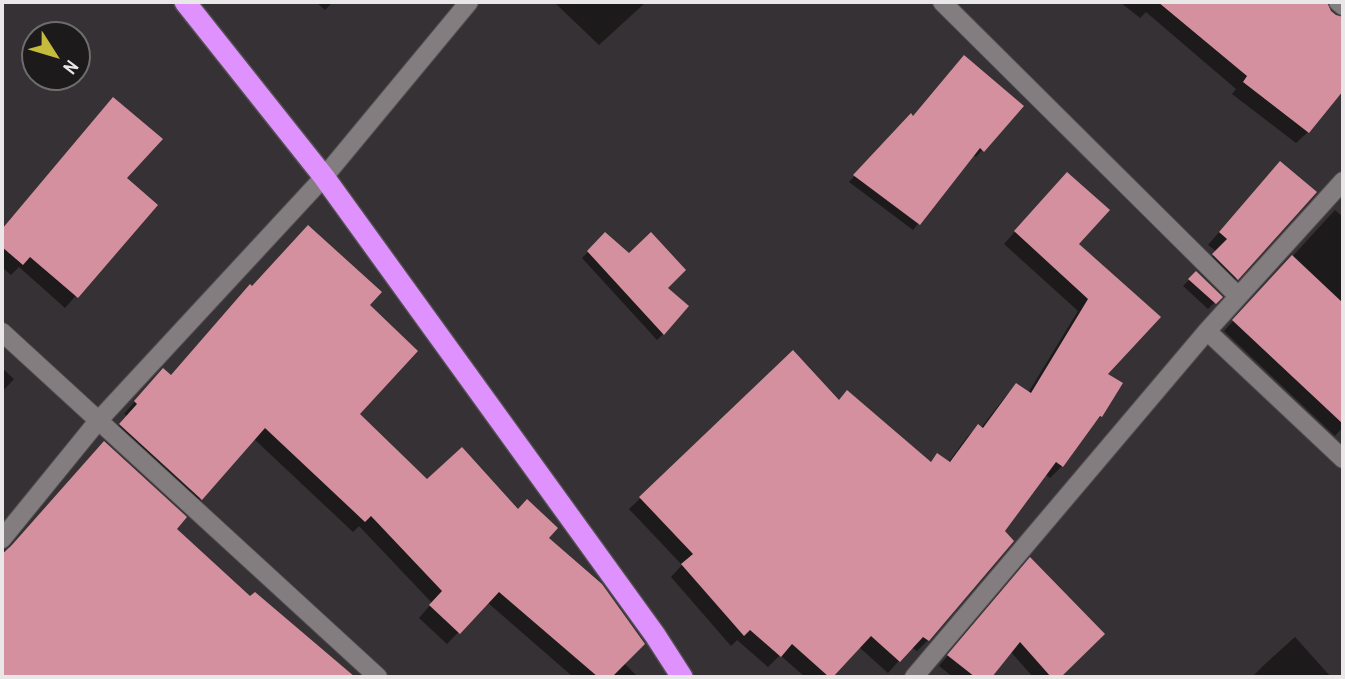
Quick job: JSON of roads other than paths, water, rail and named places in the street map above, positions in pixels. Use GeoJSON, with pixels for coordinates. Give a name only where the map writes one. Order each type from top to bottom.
{"type":"FeatureCollection","features":[{"type":"Feature","properties":{"kind":"highway"},"geometry":{"type":"LineString","coordinates":[[185,2],[324,177],[655,635],[682,677]]}},
{"type":"Feature","properties":{"kind":"street"},"geometry":{"type":"LineString","coordinates":[[2,538],[99,421],[324,177],[469,2]]}},
{"type":"Feature","properties":{"kind":"street"},"geometry":{"type":"LineString","coordinates":[[942,2],[1238,296]]}},
{"type":"Feature","properties":{"kind":"street"},"geometry":{"type":"LineString","coordinates":[[1338,2],[1343,6]]}},
{"type":"Feature","properties":{"kind":"street"},"geometry":{"type":"LineString","coordinates":[[914,677],[1207,331],[1343,181]]}},
{"type":"Feature","properties":{"kind":"street"},"geometry":{"type":"LineString","coordinates":[[1207,331],[1343,459]]}},
{"type":"Feature","properties":{"kind":"street"},"geometry":{"type":"LineString","coordinates":[[2,332],[378,677]]}}]}
